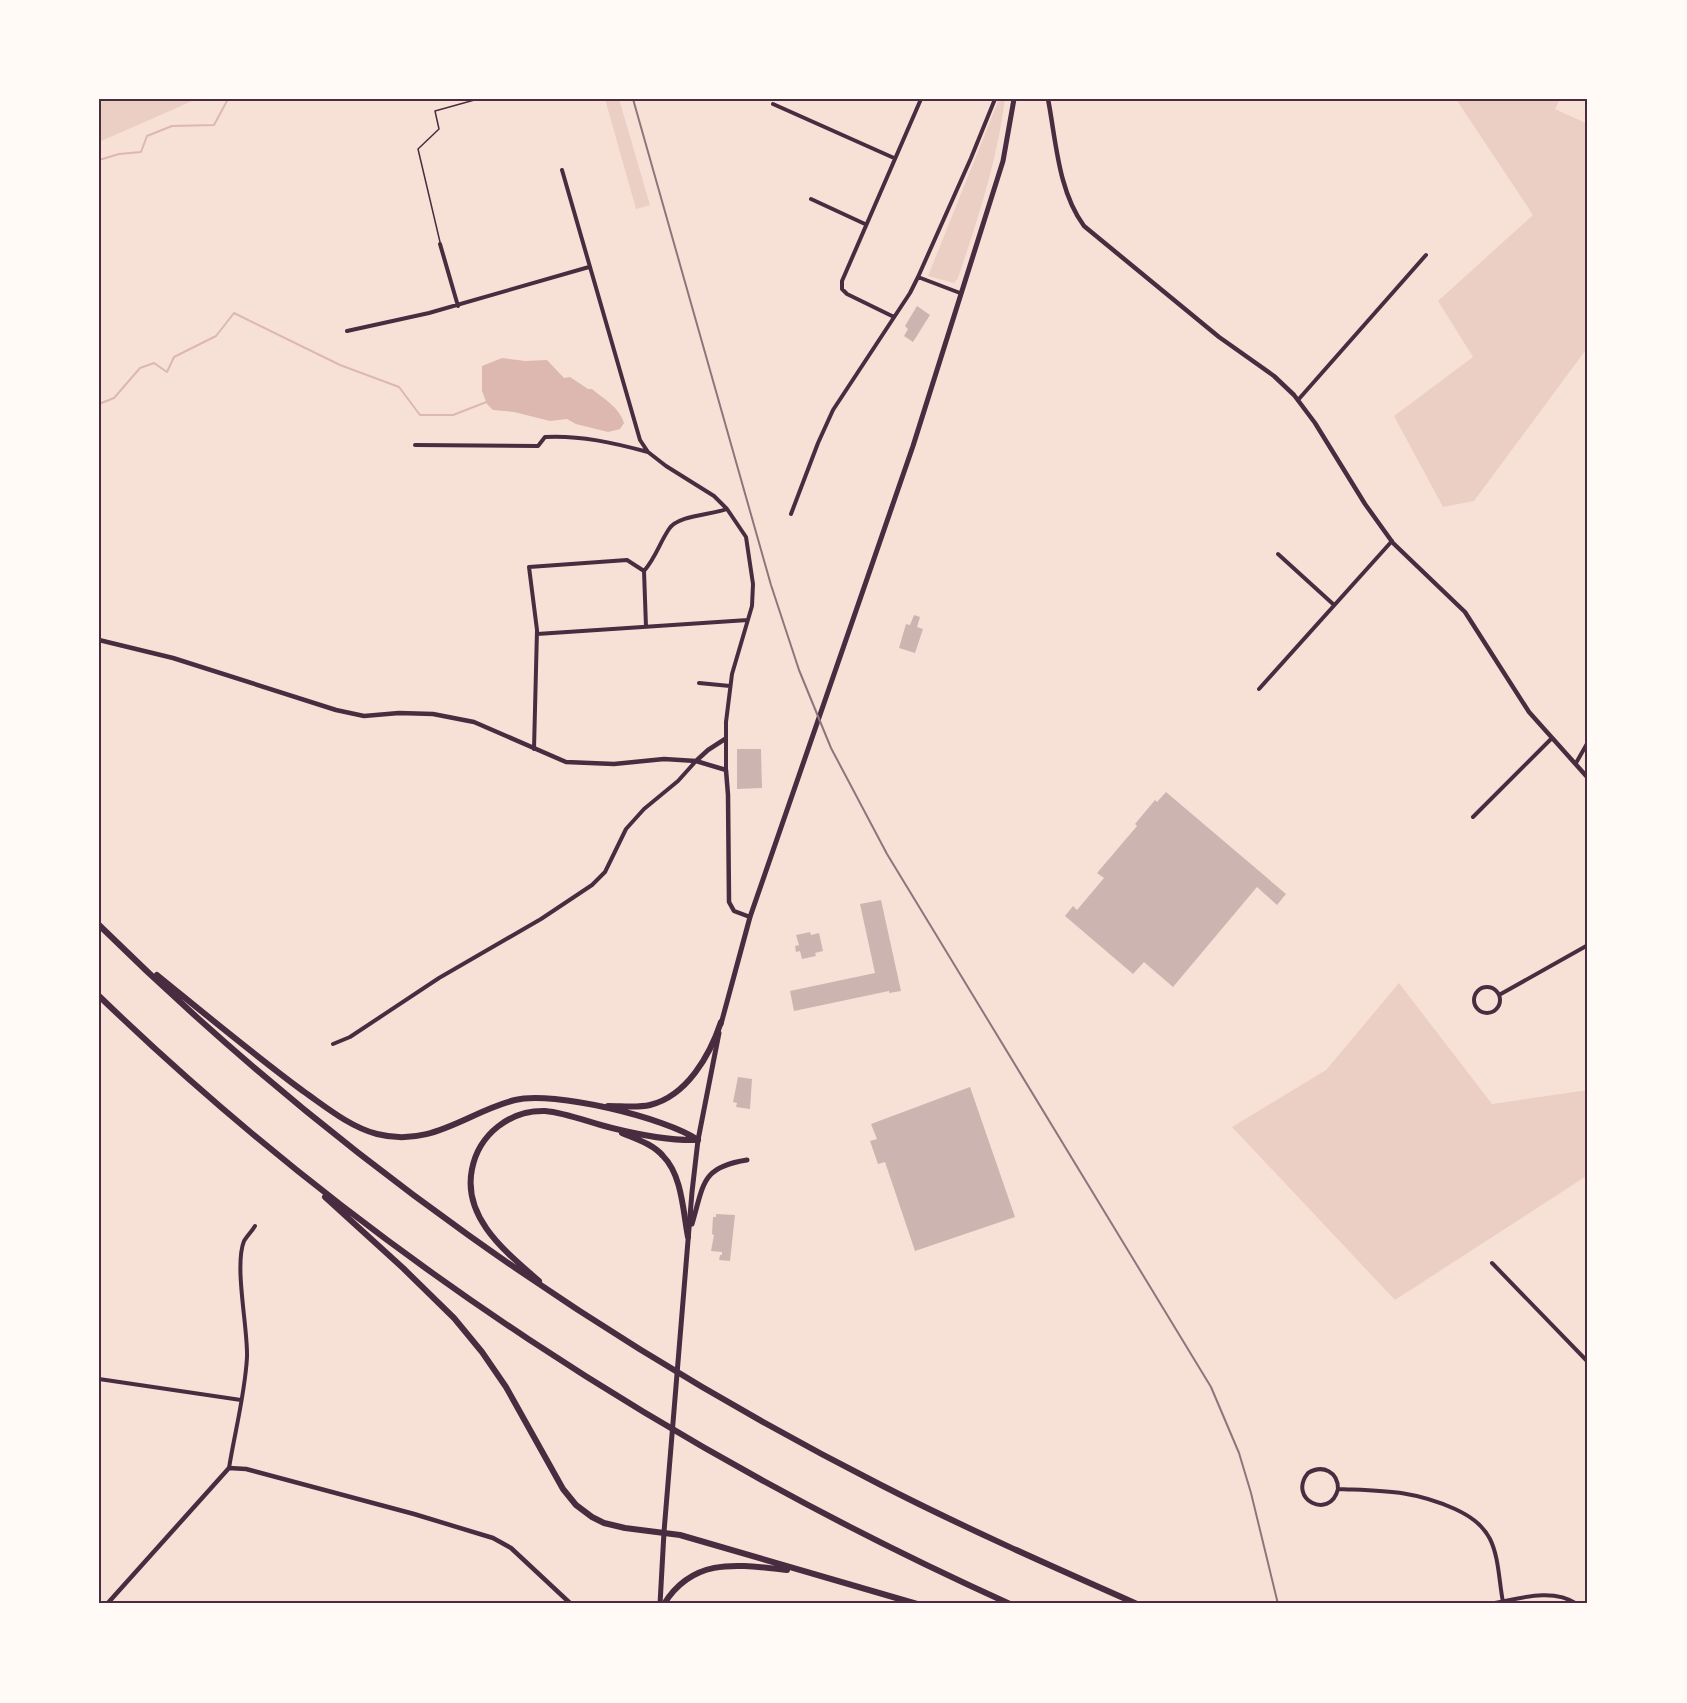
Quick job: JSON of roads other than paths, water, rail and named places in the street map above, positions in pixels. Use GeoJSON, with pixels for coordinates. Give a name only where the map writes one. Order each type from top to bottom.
{"type":"FeatureCollection","features":[{"type":"Feature","properties":{"kind":"highway"},"geometry":{"type":"LineString","coordinates":[[99,925],[243,1058],[356,1152],[459,1230],[559,1298],[664,1364],[787,1435],[880,1485],[1047,1565],[1137,1604]]}},
{"type":"Feature","properties":{"kind":"highway"},"geometry":{"type":"LineString","coordinates":[[118,944],[271,1068],[334,1112],[369,1131],[398,1137],[434,1133],[503,1104],[525,1098],[549,1097],[598,1105],[669,1124],[688,1132],[698,1140]]}},
{"type":"Feature","properties":{"kind":"highway"},"geometry":{"type":"LineString","coordinates":[[99,996],[174,1066],[288,1164],[403,1268],[454,1318],[482,1352],[506,1387],[563,1489],[576,1505],[604,1523],[680,1535],[917,1604]]}},
{"type":"Feature","properties":{"kind":"highway"},"geometry":{"type":"LineString","coordinates":[[598,1105],[648,1105],[673,1095],[701,1063],[716,1038],[721,1022]]}},
{"type":"Feature","properties":{"kind":"highway"},"geometry":{"type":"LineString","coordinates":[[559,1298],[506,1251],[484,1225],[477,1211],[471,1179],[474,1162],[484,1140],[507,1120],[523,1114],[551,1112],[610,1128],[669,1140],[698,1140]]}},
{"type":"Feature","properties":{"kind":"highway"},"geometry":{"type":"LineString","coordinates":[[610,1128],[648,1145],[663,1156],[677,1181],[688,1237]]}},
{"type":"Feature","properties":{"kind":"highway"},"geometry":{"type":"LineString","coordinates":[[288,1164],[470,1300],[577,1371],[734,1465],[923,1564],[1010,1604]]}},
{"type":"Feature","properties":{"kind":"highway"},"geometry":{"type":"LineString","coordinates":[[662,1604],[688,1578],[713,1568],[749,1566],[803,1572]]}},
{"type":"Feature","properties":{"kind":"main road"},"geometry":{"type":"LineString","coordinates":[[662,1604],[664,1532],[688,1237],[698,1140],[721,1022],[750,917],[913,446],[1003,161],[1014,99]]}},
{"type":"Feature","properties":{"kind":"main road"},"geometry":{"type":"LineString","coordinates":[[688,1237],[704,1185],[711,1173],[726,1164],[747,1160]]}},
{"type":"Feature","properties":{"kind":"street"},"geometry":{"type":"LineString","coordinates":[[894,316],[847,294],[842,289],[842,281],[921,99]]}},
{"type":"Feature","properties":{"kind":"street"},"geometry":{"type":"LineString","coordinates":[[791,514],[833,410],[910,293],[918,277],[995,99]]}},
{"type":"Feature","properties":{"kind":"street"},"geometry":{"type":"LineString","coordinates":[[1048,99],[1069,197],[1084,226],[1219,338],[1282,382],[1315,423],[1365,504],[1392,541],[1468,616],[1513,689],[1551,739],[1588,778]]}},
{"type":"Feature","properties":{"kind":"street"},"geometry":{"type":"LineString","coordinates":[[773,104],[894,158]]}},
{"type":"Feature","properties":{"kind":"street"},"geometry":{"type":"LineString","coordinates":[[562,170],[640,440],[648,452],[666,466],[714,496],[727,509],[746,537],[753,584],[752,606],[740,640],[730,686],[725,739],[729,902],[734,911],[750,917]]}},
{"type":"Feature","properties":{"kind":"street"},"geometry":{"type":"LineString","coordinates":[[811,199],[866,224]]}},
{"type":"Feature","properties":{"kind":"street"},"geometry":{"type":"LineString","coordinates":[[440,244],[458,306]]}},
{"type":"Feature","properties":{"kind":"street"},"geometry":{"type":"LineString","coordinates":[[1298,400],[1425,255]]}},
{"type":"Feature","properties":{"kind":"street"},"geometry":{"type":"LineString","coordinates":[[347,331],[458,306],[589,267]]}},
{"type":"Feature","properties":{"kind":"street"},"geometry":{"type":"LineString","coordinates":[[918,277],[960,293]]}},
{"type":"Feature","properties":{"kind":"street"},"geometry":{"type":"LineString","coordinates":[[415,445],[538,446],[545,437],[556,436],[600,440],[648,452]]}},
{"type":"Feature","properties":{"kind":"street"},"geometry":{"type":"LineString","coordinates":[[646,627],[644,571],[655,559],[669,528],[676,522],[727,509]]}},
{"type":"Feature","properties":{"kind":"street"},"geometry":{"type":"LineString","coordinates":[[1259,689],[1392,541]]}},
{"type":"Feature","properties":{"kind":"street"},"geometry":{"type":"LineString","coordinates":[[1278,554],[1333,604]]}},
{"type":"Feature","properties":{"kind":"street"},"geometry":{"type":"LineString","coordinates":[[534,749],[537,634],[529,567],[627,560],[644,571]]}},
{"type":"Feature","properties":{"kind":"street"},"geometry":{"type":"LineString","coordinates":[[537,634],[748,620]]}},
{"type":"Feature","properties":{"kind":"street"},"geometry":{"type":"LineString","coordinates":[[99,640],[173,658],[336,710],[364,716],[399,713],[433,714],[474,722],[566,762],[615,764],[664,759],[696,761],[726,770]]}},
{"type":"Feature","properties":{"kind":"street"},"geometry":{"type":"LineString","coordinates":[[699,683],[730,686]]}},
{"type":"Feature","properties":{"kind":"street"},"geometry":{"type":"LineString","coordinates":[[333,1044],[350,1037],[439,978],[541,919],[592,885],[605,872],[626,828],[708,750],[725,739]]}},
{"type":"Feature","properties":{"kind":"street"},"geometry":{"type":"LineString","coordinates":[[1473,817],[1551,739]]}},
{"type":"Feature","properties":{"kind":"street"},"geometry":{"type":"LineString","coordinates":[[1576,764],[1588,742]]}},
{"type":"Feature","properties":{"kind":"street"},"geometry":{"type":"LineString","coordinates":[[1499,995],[1588,945]]}},
{"type":"Feature","properties":{"kind":"street"},"geometry":{"type":"LineString","coordinates":[[1483,988],[1495,990],[1499,995],[1499,1004],[1493,1012],[1482,1012],[1476,1006],[1475,996],[1483,988]]}},
{"type":"Feature","properties":{"kind":"street"},"geometry":{"type":"LineString","coordinates":[[107,1604],[229,1468],[247,1355],[241,1260],[244,1241],[255,1226]]}},
{"type":"Feature","properties":{"kind":"street"},"geometry":{"type":"LineString","coordinates":[[1491,1263],[1588,1362]]}},
{"type":"Feature","properties":{"kind":"street"},"geometry":{"type":"LineString","coordinates":[[99,1379],[241,1400]]}},
{"type":"Feature","properties":{"kind":"street"},"geometry":{"type":"LineString","coordinates":[[229,1468],[246,1469],[404,1511],[493,1538],[511,1548],[571,1604]]}},
{"type":"Feature","properties":{"kind":"street"},"geometry":{"type":"LineString","coordinates":[[1322,1469],[1334,1475],[1338,1489],[1333,1500],[1322,1505],[1306,1498],[1302,1487],[1308,1473],[1322,1469]]}},
{"type":"Feature","properties":{"kind":"street"},"geometry":{"type":"LineString","coordinates":[[1338,1489],[1418,1495],[1472,1518],[1483,1528],[1491,1542],[1503,1602]]}},
{"type":"Feature","properties":{"kind":"street"},"geometry":{"type":"LineString","coordinates":[[1490,1604],[1549,1595],[1563,1597],[1577,1604]]}},
{"type":"Feature","properties":{"kind":"lane"},"geometry":{"type":"LineString","coordinates":[[440,244],[418,149],[439,129],[435,111],[478,99]]}},
{"type":"Feature","properties":{"kind":"waterway"},"geometry":{"type":"LineString","coordinates":[[99,160],[119,154],[141,152],[147,136],[172,126],[214,125],[228,99]]}},
{"type":"Feature","properties":{"kind":"waterway"},"geometry":{"type":"LineString","coordinates":[[99,404],[114,398],[140,368],[154,363],[167,372],[174,357],[216,336],[234,313],[340,365],[399,387],[420,415],[453,415],[489,401]]}},
{"type":"Feature","properties":{"kind":"railway"},"geometry":{"type":"LineString","coordinates":[[633,99],[771,585],[799,670],[831,748],[887,854],[1211,1387],[1239,1453],[1278,1604]]}}]}
